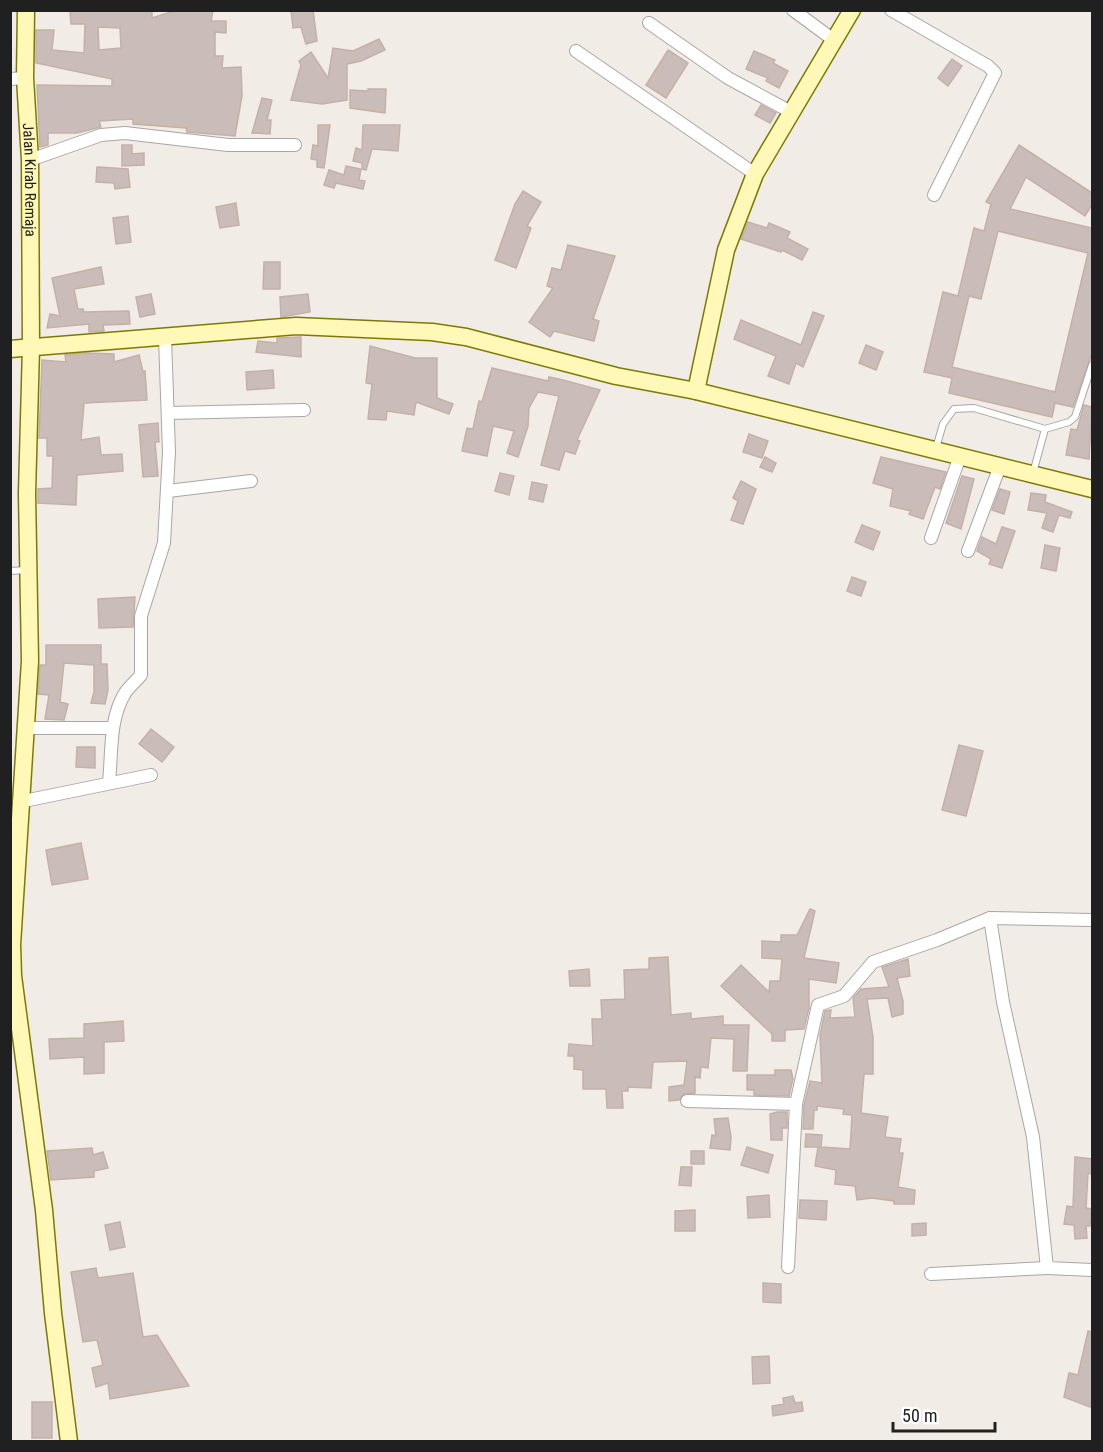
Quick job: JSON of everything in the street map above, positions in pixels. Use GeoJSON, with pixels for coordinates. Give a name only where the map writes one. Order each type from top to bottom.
{"type":"FeatureCollection","features":[{"type":"Feature","properties":{"kind":"street","name":"Jalan Kirab Remaja"},"geometry":{"type":"LineString","coordinates":[[26,10],[17,79],[30,160],[21,348],[27,493],[25,570],[30,661],[27,728],[15,766],[19,802],[12,945],[13,976],[44,1210],[53,1313],[69,1442]]}},
{"type":"Feature","properties":{"kind":"street"},"geometry":{"type":"LineString","coordinates":[[793,10],[835,41]]}},
{"type":"Feature","properties":{"kind":"street"},"geometry":{"type":"LineString","coordinates":[[696,391],[726,250],[755,174],[852,10]]}},
{"type":"Feature","properties":{"kind":"street"},"geometry":{"type":"LineString","coordinates":[[891,10],[988,66],[995,73],[934,195]]}},
{"type":"Feature","properties":{"kind":"street"},"geometry":{"type":"LineString","coordinates":[[649,23],[728,78],[791,112]]}},
{"type":"Feature","properties":{"kind":"street"},"geometry":{"type":"LineString","coordinates":[[576,51],[755,174]]}},
{"type":"Feature","properties":{"kind":"street"},"geometry":{"type":"LineString","coordinates":[[30,160],[101,135],[125,133],[228,145],[295,145]]}},
{"type":"Feature","properties":{"kind":"street"},"geometry":{"type":"LineString","coordinates":[[21,348],[296,326],[411,331],[466,337],[594,371],[696,391],[1092,489]]}},
{"type":"Feature","properties":{"kind":"street"},"geometry":{"type":"LineString","coordinates":[[109,782],[112,728],[117,709],[126,691],[141,675],[141,616],[164,543],[168,491],[169,413],[165,338]]}},
{"type":"Feature","properties":{"kind":"street"},"geometry":{"type":"LineString","coordinates":[[169,413],[304,410]]}},
{"type":"Feature","properties":{"kind":"street"},"geometry":{"type":"LineString","coordinates":[[931,538],[960,456]]}},
{"type":"Feature","properties":{"kind":"street"},"geometry":{"type":"LineString","coordinates":[[968,550],[1000,465]]}},
{"type":"Feature","properties":{"kind":"street"},"geometry":{"type":"LineString","coordinates":[[168,491],[251,481]]}},
{"type":"Feature","properties":{"kind":"street"},"geometry":{"type":"LineString","coordinates":[[27,728],[112,728]]}},
{"type":"Feature","properties":{"kind":"street"},"geometry":{"type":"LineString","coordinates":[[19,802],[150,775]]}},
{"type":"Feature","properties":{"kind":"street"},"geometry":{"type":"LineString","coordinates":[[788,1267],[796,1104],[818,1005],[844,996],[873,962],[937,940],[990,918],[1092,920]]}},
{"type":"Feature","properties":{"kind":"street"},"geometry":{"type":"LineString","coordinates":[[990,918],[1003,1002],[1033,1137],[1047,1269]]}},
{"type":"Feature","properties":{"kind":"street"},"geometry":{"type":"LineString","coordinates":[[687,1101],[796,1104]]}},
{"type":"Feature","properties":{"kind":"street"},"geometry":{"type":"LineString","coordinates":[[931,1274],[1047,1269],[1092,1270]]}},
{"type":"Feature","properties":{"kind":"lane"},"geometry":{"type":"LineString","coordinates":[[935,450],[943,423],[954,409],[974,408],[1045,429],[1069,422],[1075,417],[1092,365]]}},
{"type":"Feature","properties":{"kind":"lane"},"geometry":{"type":"LineString","coordinates":[[1032,474],[1045,429]]}},
{"type":"Feature","properties":{"kind":"lane"},"geometry":{"type":"LineString","coordinates":[[11,571],[25,570]]}},
{"type":"Feature","properties":{"kind":"building"},"geometry":{"type":"Polygon","coordinates":[[[70,10],[152,10],[152,18],[177,10],[213,10],[211,21],[226,21],[226,33],[215,32],[215,56],[223,56],[222,68],[241,67],[242,96],[235,136],[187,132],[186,128],[133,124],[133,119],[99,121],[101,127],[77,133],[48,133],[48,145],[40,147],[37,85],[112,86],[112,79],[36,63],[36,30],[54,30],[52,50],[84,53],[85,24],[71,24],[70,10]],[[98,27],[99,50],[121,48],[120,28],[98,27]]]}},
{"type":"Feature","properties":{"kind":"building"},"geometry":{"type":"Polygon","coordinates":[[[291,10],[313,10],[317,41],[306,44],[301,27],[293,28],[291,10]]]}},
{"type":"Feature","properties":{"kind":"building"},"geometry":{"type":"Polygon","coordinates":[[[379,39],[385,50],[361,61],[347,64],[347,100],[322,104],[291,100],[301,65],[299,61],[311,52],[328,78],[333,48],[353,51],[379,39]]]}},
{"type":"Feature","properties":{"kind":"building"},"geometry":{"type":"Polygon","coordinates":[[[668,50],[688,63],[666,98],[646,85],[668,50]]]}},
{"type":"Feature","properties":{"kind":"building"},"geometry":{"type":"Polygon","coordinates":[[[754,51],[775,60],[773,63],[788,71],[779,88],[766,81],[768,78],[746,69],[754,51]]]}},
{"type":"Feature","properties":{"kind":"building"},"geometry":{"type":"Polygon","coordinates":[[[952,59],[962,66],[948,86],[938,78],[952,59]]]}},
{"type":"Feature","properties":{"kind":"building"},"geometry":{"type":"Polygon","coordinates":[[[368,89],[386,89],[385,113],[350,108],[350,90],[368,91],[368,89]]]}},
{"type":"Feature","properties":{"kind":"building"},"geometry":{"type":"Polygon","coordinates":[[[262,98],[272,100],[267,120],[271,120],[270,134],[252,133],[262,98]]]}},
{"type":"Feature","properties":{"kind":"building"},"geometry":{"type":"Polygon","coordinates":[[[761,105],[776,113],[770,123],[755,115],[761,105]]]}},
{"type":"Feature","properties":{"kind":"building"},"geometry":{"type":"Polygon","coordinates":[[[318,125],[330,125],[324,168],[317,167],[317,160],[311,159],[313,145],[318,146],[318,125]]]}},
{"type":"Feature","properties":{"kind":"building"},"geometry":{"type":"Polygon","coordinates":[[[363,125],[400,125],[398,151],[372,149],[366,170],[362,169],[362,163],[353,161],[356,148],[362,150],[363,125]]]}},
{"type":"Feature","properties":{"kind":"building"},"geometry":{"type":"Polygon","coordinates":[[[122,145],[132,145],[132,154],[144,153],[144,165],[122,166],[122,145]]]}},
{"type":"Feature","properties":{"kind":"building"},"geometry":{"type":"Polygon","coordinates":[[[1019,145],[1092,193],[1092,205],[1085,216],[1026,177],[1010,209],[1092,228],[1092,353],[1073,407],[1055,403],[1052,417],[949,393],[952,378],[924,372],[943,292],[958,296],[974,228],[984,231],[991,204],[986,202],[1019,145]],[[998,231],[981,299],[969,296],[952,367],[1055,392],[1088,253],[998,231]]]}},
{"type":"Feature","properties":{"kind":"building"},"geometry":{"type":"Polygon","coordinates":[[[346,166],[361,169],[359,180],[365,181],[363,189],[336,183],[334,188],[324,185],[329,170],[344,175],[346,166]]]}},
{"type":"Feature","properties":{"kind":"building"},"geometry":{"type":"Polygon","coordinates":[[[97,167],[128,169],[130,187],[115,189],[114,183],[96,182],[97,167]]]}},
{"type":"Feature","properties":{"kind":"building"},"geometry":{"type":"Polygon","coordinates":[[[523,191],[541,202],[527,226],[531,228],[516,268],[495,260],[515,204],[523,191]]]}},
{"type":"Feature","properties":{"kind":"building"},"geometry":{"type":"Polygon","coordinates":[[[236,203],[239,225],[220,228],[216,207],[236,203]]]}},
{"type":"Feature","properties":{"kind":"building"},"geometry":{"type":"Polygon","coordinates":[[[128,216],[131,242],[116,244],[113,218],[128,216]]]}},
{"type":"Feature","properties":{"kind":"building"},"geometry":{"type":"Polygon","coordinates":[[[748,222],[767,228],[769,223],[790,232],[787,238],[808,249],[802,260],[782,250],[781,252],[741,239],[748,222]]]}},
{"type":"Feature","properties":{"kind":"building"},"geometry":{"type":"Polygon","coordinates":[[[568,245],[615,256],[593,319],[599,321],[594,341],[554,331],[550,337],[529,322],[553,288],[547,286],[552,268],[561,270],[568,245]]]}},
{"type":"Feature","properties":{"kind":"building"},"geometry":{"type":"Polygon","coordinates":[[[264,262],[280,262],[280,289],[263,289],[264,262]]]}},
{"type":"Feature","properties":{"kind":"building"},"geometry":{"type":"Polygon","coordinates":[[[101,267],[104,284],[74,289],[78,309],[83,309],[84,312],[129,311],[130,324],[103,325],[104,331],[89,332],[89,324],[47,328],[50,314],[60,316],[52,278],[101,267]]]}},
{"type":"Feature","properties":{"kind":"building"},"geometry":{"type":"Polygon","coordinates":[[[151,294],[155,314],[140,317],[136,297],[151,294]]]}},
{"type":"Feature","properties":{"kind":"building"},"geometry":{"type":"Polygon","coordinates":[[[308,294],[310,312],[281,317],[280,297],[308,294]]]}},
{"type":"Feature","properties":{"kind":"building"},"geometry":{"type":"Polygon","coordinates":[[[813,312],[824,316],[803,367],[796,363],[789,384],[768,376],[776,356],[734,339],[741,320],[801,345],[813,312]]]}},
{"type":"Feature","properties":{"kind":"building"},"geometry":{"type":"Polygon","coordinates":[[[301,337],[301,357],[256,352],[258,341],[277,343],[277,338],[301,337]]]}},
{"type":"Feature","properties":{"kind":"building"},"geometry":{"type":"Polygon","coordinates":[[[866,345],[883,352],[876,370],[859,363],[866,345]]]}},
{"type":"Feature","properties":{"kind":"building"},"geometry":{"type":"Polygon","coordinates":[[[370,346],[415,358],[437,358],[437,398],[453,404],[449,414],[416,402],[414,415],[387,411],[386,420],[368,419],[372,384],[366,383],[370,346]]]}},
{"type":"Feature","properties":{"kind":"building"},"geometry":{"type":"Polygon","coordinates":[[[114,354],[114,362],[139,355],[143,372],[145,371],[147,400],[84,403],[81,440],[99,437],[101,455],[122,454],[123,471],[77,475],[76,505],[38,503],[38,489],[52,488],[53,456],[47,456],[47,438],[39,438],[42,360],[66,362],[65,355],[114,354]]]}},
{"type":"Feature","properties":{"kind":"building"},"geometry":{"type":"Polygon","coordinates":[[[492,368],[548,381],[549,377],[600,390],[577,440],[580,441],[575,454],[565,451],[559,470],[541,465],[559,396],[538,392],[529,408],[528,426],[518,457],[507,453],[514,431],[493,426],[487,456],[462,451],[467,428],[473,429],[479,401],[482,402],[492,368]]]}},
{"type":"Feature","properties":{"kind":"building"},"geometry":{"type":"Polygon","coordinates":[[[273,370],[274,388],[247,390],[246,372],[273,370]]]}},
{"type":"Feature","properties":{"kind":"building"},"geometry":{"type":"Polygon","coordinates":[[[1084,405],[1092,407],[1089,459],[1066,455],[1071,429],[1077,430],[1084,405]]]}},
{"type":"Feature","properties":{"kind":"building"},"geometry":{"type":"Polygon","coordinates":[[[158,423],[159,442],[155,442],[158,476],[143,477],[139,425],[158,423]]]}},
{"type":"Feature","properties":{"kind":"building"},"geometry":{"type":"Polygon","coordinates":[[[749,434],[768,441],[762,458],[743,452],[749,434]]]}},
{"type":"Feature","properties":{"kind":"building"},"geometry":{"type":"Polygon","coordinates":[[[765,457],[776,463],[772,472],[760,467],[765,457]]]}},
{"type":"Feature","properties":{"kind":"building"},"geometry":{"type":"Polygon","coordinates":[[[881,457],[946,472],[940,489],[935,487],[923,519],[909,514],[911,511],[890,506],[893,489],[873,483],[881,457]]]}},
{"type":"Feature","properties":{"kind":"building"},"geometry":{"type":"Polygon","coordinates":[[[500,473],[514,476],[509,495],[495,491],[500,473]]]}},
{"type":"Feature","properties":{"kind":"building"},"geometry":{"type":"Polygon","coordinates":[[[962,476],[974,479],[961,529],[946,523],[962,476]]]}},
{"type":"Feature","properties":{"kind":"building"},"geometry":{"type":"Polygon","coordinates":[[[741,481],[756,489],[743,524],[731,520],[738,501],[733,498],[741,481]]]}},
{"type":"Feature","properties":{"kind":"building"},"geometry":{"type":"Polygon","coordinates":[[[532,482],[547,485],[543,502],[529,499],[532,482]]]}},
{"type":"Feature","properties":{"kind":"building"},"geometry":{"type":"Polygon","coordinates":[[[1000,489],[1010,492],[1004,514],[992,510],[1000,489]]]}},
{"type":"Feature","properties":{"kind":"building"},"geometry":{"type":"Polygon","coordinates":[[[1031,493],[1046,495],[1045,502],[1072,512],[1070,518],[1059,515],[1053,532],[1042,528],[1047,513],[1028,510],[1031,493]]]}},
{"type":"Feature","properties":{"kind":"building"},"geometry":{"type":"Polygon","coordinates":[[[862,525],[880,532],[873,550],[855,542],[862,525]]]}},
{"type":"Feature","properties":{"kind":"building"},"geometry":{"type":"Polygon","coordinates":[[[1002,527],[1015,531],[1002,568],[989,564],[991,559],[977,551],[982,537],[996,544],[1002,527]]]}},
{"type":"Feature","properties":{"kind":"building"},"geometry":{"type":"Polygon","coordinates":[[[1045,545],[1060,548],[1056,571],[1041,568],[1045,545]]]}},
{"type":"Feature","properties":{"kind":"building"},"geometry":{"type":"Polygon","coordinates":[[[852,577],[866,582],[861,596],[847,591],[852,577]]]}},
{"type":"Feature","properties":{"kind":"building"},"geometry":{"type":"Polygon","coordinates":[[[135,597],[133,627],[99,628],[98,599],[135,597]]]}},
{"type":"Feature","properties":{"kind":"building"},"geometry":{"type":"Polygon","coordinates":[[[46,645],[101,645],[101,664],[107,664],[108,690],[105,704],[91,703],[94,692],[94,665],[64,663],[60,702],[68,704],[64,720],[45,719],[49,695],[38,694],[40,665],[46,665],[46,645]]]}},
{"type":"Feature","properties":{"kind":"building"},"geometry":{"type":"Polygon","coordinates":[[[151,729],[174,747],[162,762],[139,744],[151,729]]]}},
{"type":"Feature","properties":{"kind":"building"},"geometry":{"type":"Polygon","coordinates":[[[959,745],[983,751],[966,816],[942,810],[959,745]]]}},
{"type":"Feature","properties":{"kind":"building"},"geometry":{"type":"Polygon","coordinates":[[[77,747],[95,747],[95,768],[76,767],[77,747]]]}},
{"type":"Feature","properties":{"kind":"building"},"geometry":{"type":"Polygon","coordinates":[[[81,843],[88,879],[52,885],[46,850],[81,843]]]}},
{"type":"Feature","properties":{"kind":"building"},"geometry":{"type":"Polygon","coordinates":[[[810,909],[815,911],[804,958],[839,963],[836,983],[809,979],[809,1008],[804,1029],[785,1030],[785,1041],[772,1041],[772,1034],[721,986],[741,965],[769,992],[770,981],[780,981],[782,959],[762,958],[762,941],[781,942],[781,935],[797,935],[810,909]]]}},
{"type":"Feature","properties":{"kind":"building"},"geometry":{"type":"Polygon","coordinates":[[[668,957],[671,1015],[691,1013],[691,1019],[723,1016],[723,1025],[749,1025],[747,1071],[733,1071],[734,1039],[711,1038],[708,1068],[701,1067],[700,1078],[695,1077],[695,1093],[684,1094],[679,1100],[669,1101],[669,1087],[684,1085],[687,1061],[653,1062],[651,1088],[628,1087],[628,1091],[622,1091],[623,1108],[607,1108],[606,1089],[583,1089],[583,1070],[574,1069],[574,1056],[568,1056],[569,1044],[593,1046],[592,1019],[602,1019],[601,1000],[625,999],[624,970],[649,969],[649,958],[668,957]]]}},
{"type":"Feature","properties":{"kind":"building"},"geometry":{"type":"Polygon","coordinates":[[[908,959],[910,976],[897,978],[903,1001],[903,1014],[892,1017],[888,998],[867,999],[873,1037],[873,1074],[864,1074],[861,1113],[888,1117],[885,1137],[901,1139],[899,1153],[903,1153],[898,1187],[915,1190],[914,1204],[894,1204],[894,1201],[872,1198],[857,1200],[855,1186],[835,1184],[836,1170],[815,1166],[818,1147],[805,1147],[806,1134],[822,1135],[821,1147],[850,1149],[852,1115],[843,1114],[844,1109],[817,1106],[817,1110],[814,1110],[813,1129],[803,1129],[804,1105],[810,1081],[822,1083],[820,1035],[825,1011],[831,1010],[830,1018],[855,1017],[853,998],[861,989],[889,987],[882,967],[908,959]]]}},
{"type":"Feature","properties":{"kind":"building"},"geometry":{"type":"Polygon","coordinates":[[[589,969],[590,986],[570,986],[569,971],[589,969]]]}},
{"type":"Feature","properties":{"kind":"building"},"geometry":{"type":"Polygon","coordinates":[[[123,1021],[124,1041],[104,1042],[104,1073],[84,1074],[84,1057],[50,1059],[49,1039],[84,1038],[84,1024],[123,1021]]]}},
{"type":"Feature","properties":{"kind":"building"},"geometry":{"type":"Polygon","coordinates":[[[775,1070],[791,1070],[793,1079],[789,1096],[754,1095],[754,1090],[747,1090],[747,1075],[775,1075],[775,1070]]]}},
{"type":"Feature","properties":{"kind":"building"},"geometry":{"type":"Polygon","coordinates":[[[787,1112],[787,1128],[782,1128],[782,1140],[771,1140],[770,1114],[787,1112]]]}},
{"type":"Feature","properties":{"kind":"building"},"geometry":{"type":"Polygon","coordinates":[[[728,1118],[731,1137],[730,1150],[710,1148],[712,1135],[716,1136],[714,1119],[728,1118]]]}},
{"type":"Feature","properties":{"kind":"building"},"geometry":{"type":"Polygon","coordinates":[[[747,1147],[773,1155],[768,1173],[741,1165],[747,1147]]]}},
{"type":"Feature","properties":{"kind":"building"},"geometry":{"type":"Polygon","coordinates":[[[92,1148],[93,1155],[103,1152],[108,1168],[94,1171],[94,1177],[51,1180],[47,1151],[92,1148]]]}},
{"type":"Feature","properties":{"kind":"building"},"geometry":{"type":"Polygon","coordinates":[[[691,1151],[704,1151],[704,1164],[691,1164],[691,1151]]]}},
{"type":"Feature","properties":{"kind":"building"},"geometry":{"type":"Polygon","coordinates":[[[1075,1157],[1092,1159],[1092,1174],[1088,1173],[1086,1208],[1092,1209],[1090,1226],[1086,1226],[1087,1238],[1075,1239],[1074,1225],[1064,1224],[1067,1206],[1073,1207],[1075,1157]]]}},
{"type":"Feature","properties":{"kind":"building"},"geometry":{"type":"Polygon","coordinates":[[[681,1167],[692,1167],[691,1186],[679,1185],[681,1167]]]}},
{"type":"Feature","properties":{"kind":"building"},"geometry":{"type":"Polygon","coordinates":[[[769,1195],[770,1217],[748,1218],[747,1197],[769,1195]]]}},
{"type":"Feature","properties":{"kind":"building"},"geometry":{"type":"Polygon","coordinates":[[[800,1200],[827,1201],[826,1220],[799,1218],[800,1200]]]}},
{"type":"Feature","properties":{"kind":"building"},"geometry":{"type":"Polygon","coordinates":[[[695,1210],[695,1231],[675,1231],[675,1211],[695,1210]]]}},
{"type":"Feature","properties":{"kind":"building"},"geometry":{"type":"Polygon","coordinates":[[[120,1222],[125,1247],[110,1250],[105,1225],[120,1222]]]}},
{"type":"Feature","properties":{"kind":"building"},"geometry":{"type":"Polygon","coordinates":[[[926,1223],[926,1235],[912,1236],[912,1224],[926,1223]]]}},
{"type":"Feature","properties":{"kind":"building"},"geometry":{"type":"Polygon","coordinates":[[[96,1268],[98,1278],[133,1273],[143,1337],[157,1335],[189,1386],[110,1399],[108,1383],[96,1387],[92,1368],[103,1365],[97,1340],[83,1342],[71,1272],[96,1268]]]}},
{"type":"Feature","properties":{"kind":"building"},"geometry":{"type":"Polygon","coordinates":[[[763,1283],[781,1284],[781,1303],[763,1302],[763,1283]]]}},
{"type":"Feature","properties":{"kind":"building"},"geometry":{"type":"Polygon","coordinates":[[[1088,1331],[1092,1332],[1090,1407],[1064,1397],[1069,1373],[1078,1375],[1088,1331]]]}},
{"type":"Feature","properties":{"kind":"building"},"geometry":{"type":"Polygon","coordinates":[[[769,1356],[770,1383],[753,1384],[752,1357],[769,1356]]]}},
{"type":"Feature","properties":{"kind":"building"},"geometry":{"type":"Polygon","coordinates":[[[793,1396],[795,1403],[802,1402],[803,1411],[773,1416],[772,1406],[784,1404],[783,1398],[793,1396]]]}},
{"type":"Feature","properties":{"kind":"building"},"geometry":{"type":"Polygon","coordinates":[[[32,1402],[52,1402],[52,1438],[32,1438],[32,1402]]]}}]}
